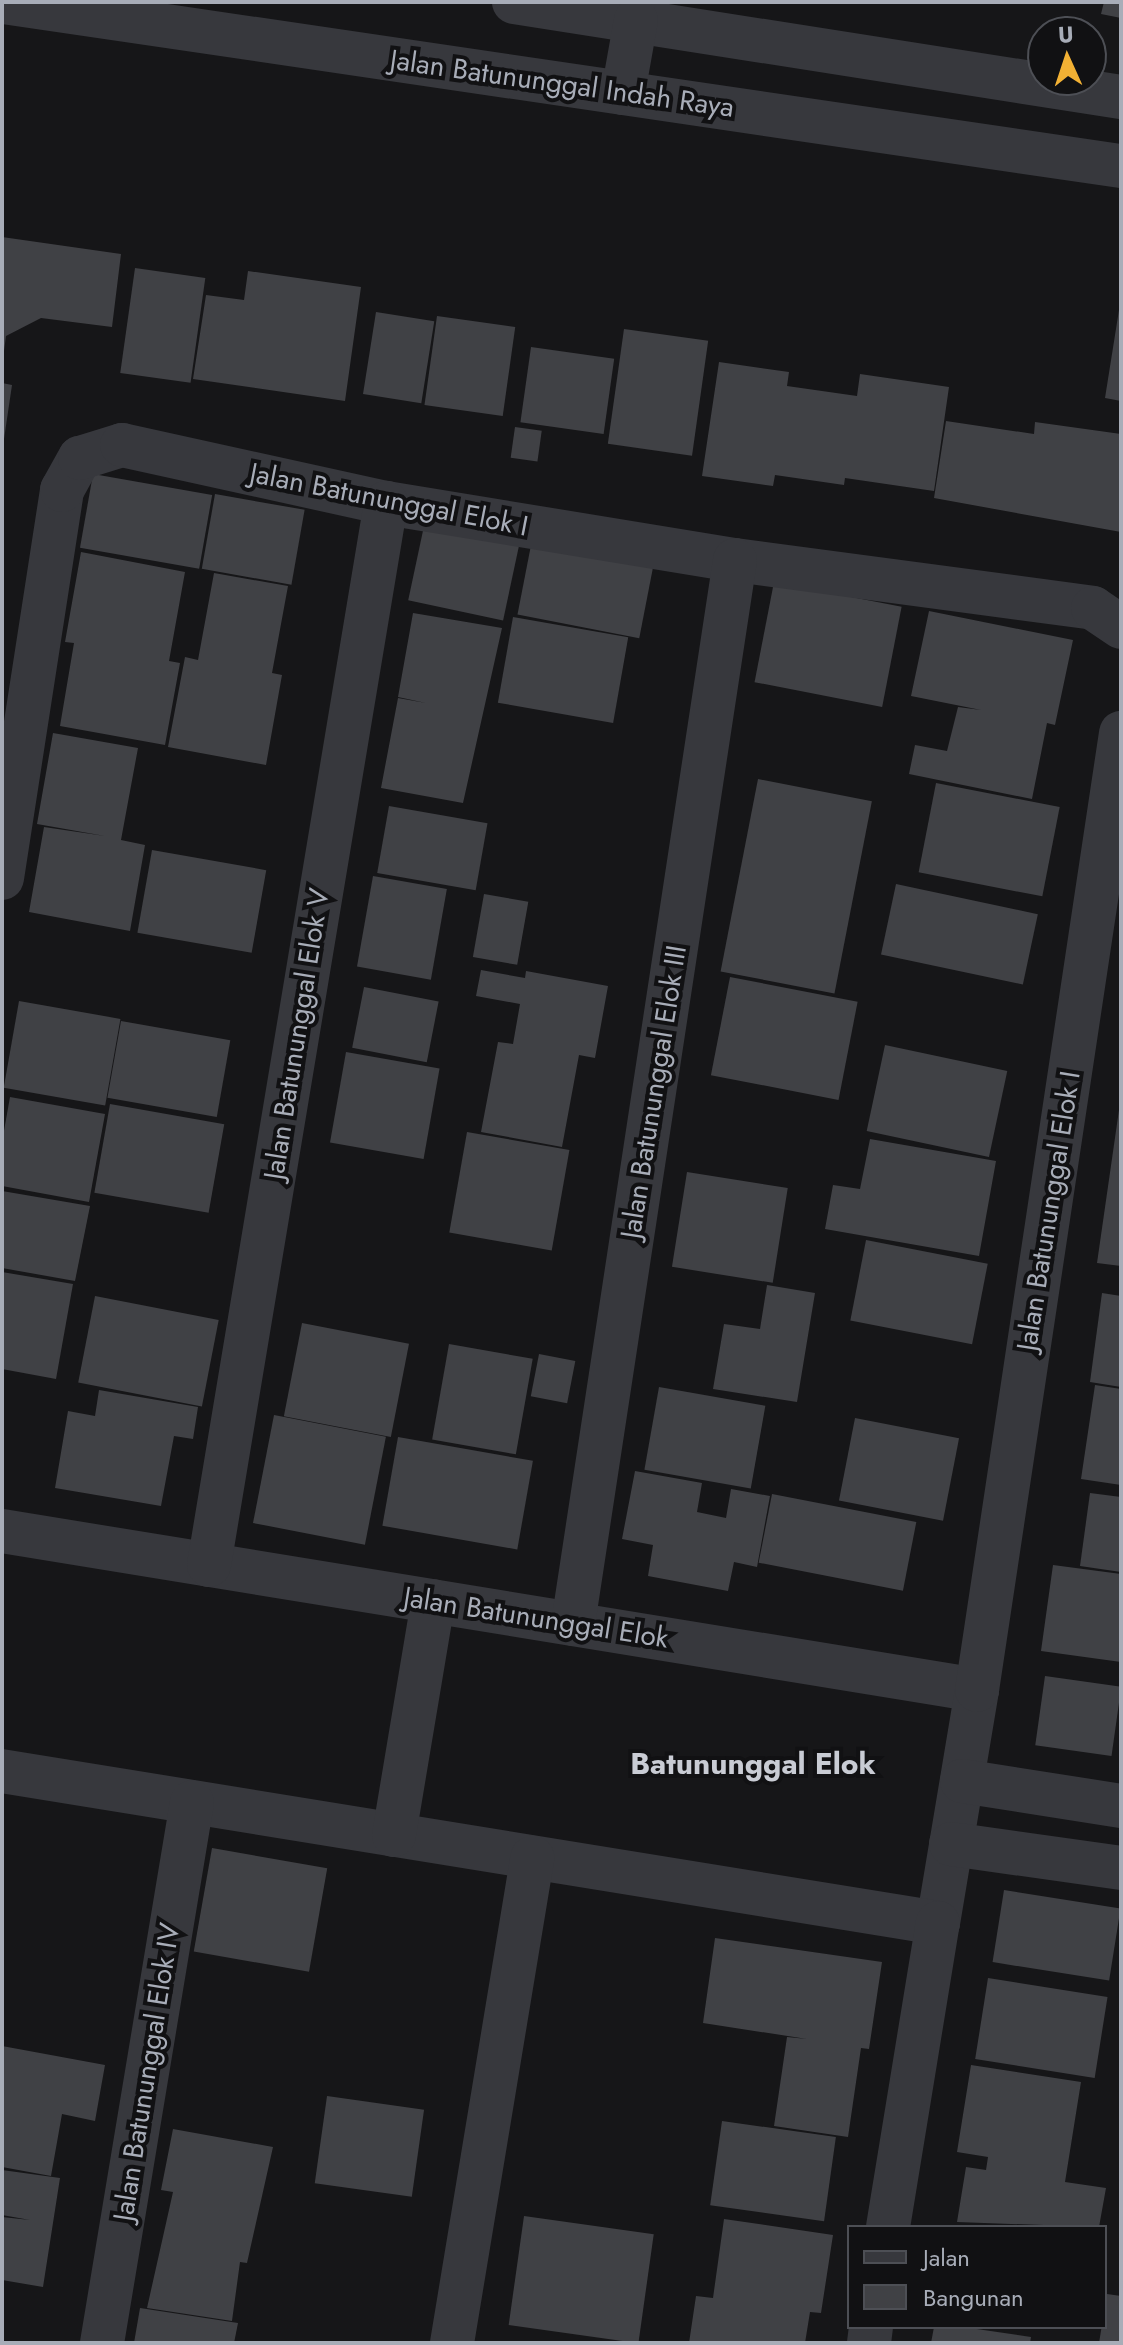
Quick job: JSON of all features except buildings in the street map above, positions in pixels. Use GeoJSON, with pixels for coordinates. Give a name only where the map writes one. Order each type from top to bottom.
{"type":"FeatureCollection","features":[{"type":"Feature","properties":{"kind":"street","name":"Jalan Batununggal Indah Raya"},"geometry":{"type":"LineString","coordinates":[[3,2],[1121,166]]}},
{"type":"Feature","properties":{"kind":"street"},"geometry":{"type":"LineString","coordinates":[[514,2],[1121,97]]}},
{"type":"Feature","properties":{"kind":"street"},"geometry":{"type":"LineString","coordinates":[[623,93],[636,20]]}},
{"type":"Feature","properties":{"kind":"street","name":"Jalan Batununggal Elok I"},"geometry":{"type":"LineString","coordinates":[[2,878],[62,490],[80,458],[122,445],[386,503],[735,560],[1093,608],[1121,627]]}},
{"type":"Feature","properties":{"kind":"street","name":"Jalan Batununggal Elok V"},"geometry":{"type":"LineString","coordinates":[[209,1565],[386,503]]}},
{"type":"Feature","properties":{"kind":"street","name":"Jalan Batununggal Elok III"},"geometry":{"type":"LineString","coordinates":[[573,1624],[735,560]]}},
{"type":"Feature","properties":{"kind":"street","name":"Jalan Batununggal Elok I"},"geometry":{"type":"LineString","coordinates":[[977,1690],[1121,733]]}},
{"type":"Feature","properties":{"kind":"street","name":"Jalan Batununggal Elok"},"geometry":{"type":"LineString","coordinates":[[2,1531],[977,1690]]}},
{"type":"Feature","properties":{"kind":"street"},"geometry":{"type":"LineString","coordinates":[[394,1835],[433,1601]]}},
{"type":"Feature","properties":{"kind":"street"},"geometry":{"type":"LineString","coordinates":[[888,2225],[977,1690]]}},
{"type":"Feature","properties":{"kind":"street"},"geometry":{"type":"LineString","coordinates":[[2,1771],[938,1923]]}},
{"type":"Feature","properties":{"kind":"street"},"geometry":{"type":"LineString","coordinates":[[962,1781],[1121,1806]]}},
{"type":"Feature","properties":{"kind":"street","name":"Jalan Batununggal Elok IV"},"geometry":{"type":"LineString","coordinates":[[102,2343],[192,1802]]}},
{"type":"Feature","properties":{"kind":"street"},"geometry":{"type":"LineString","coordinates":[[951,1844],[1121,1868]]}},
{"type":"Feature","properties":{"kind":"street"},"geometry":{"type":"LineString","coordinates":[[452,2343],[532,1858]]}},
{"type":"Feature","properties":{"kind":"district","name":"Batununggal Elok"},"geometry":{"type":"Point","coordinates":[753,1764]}}]}
